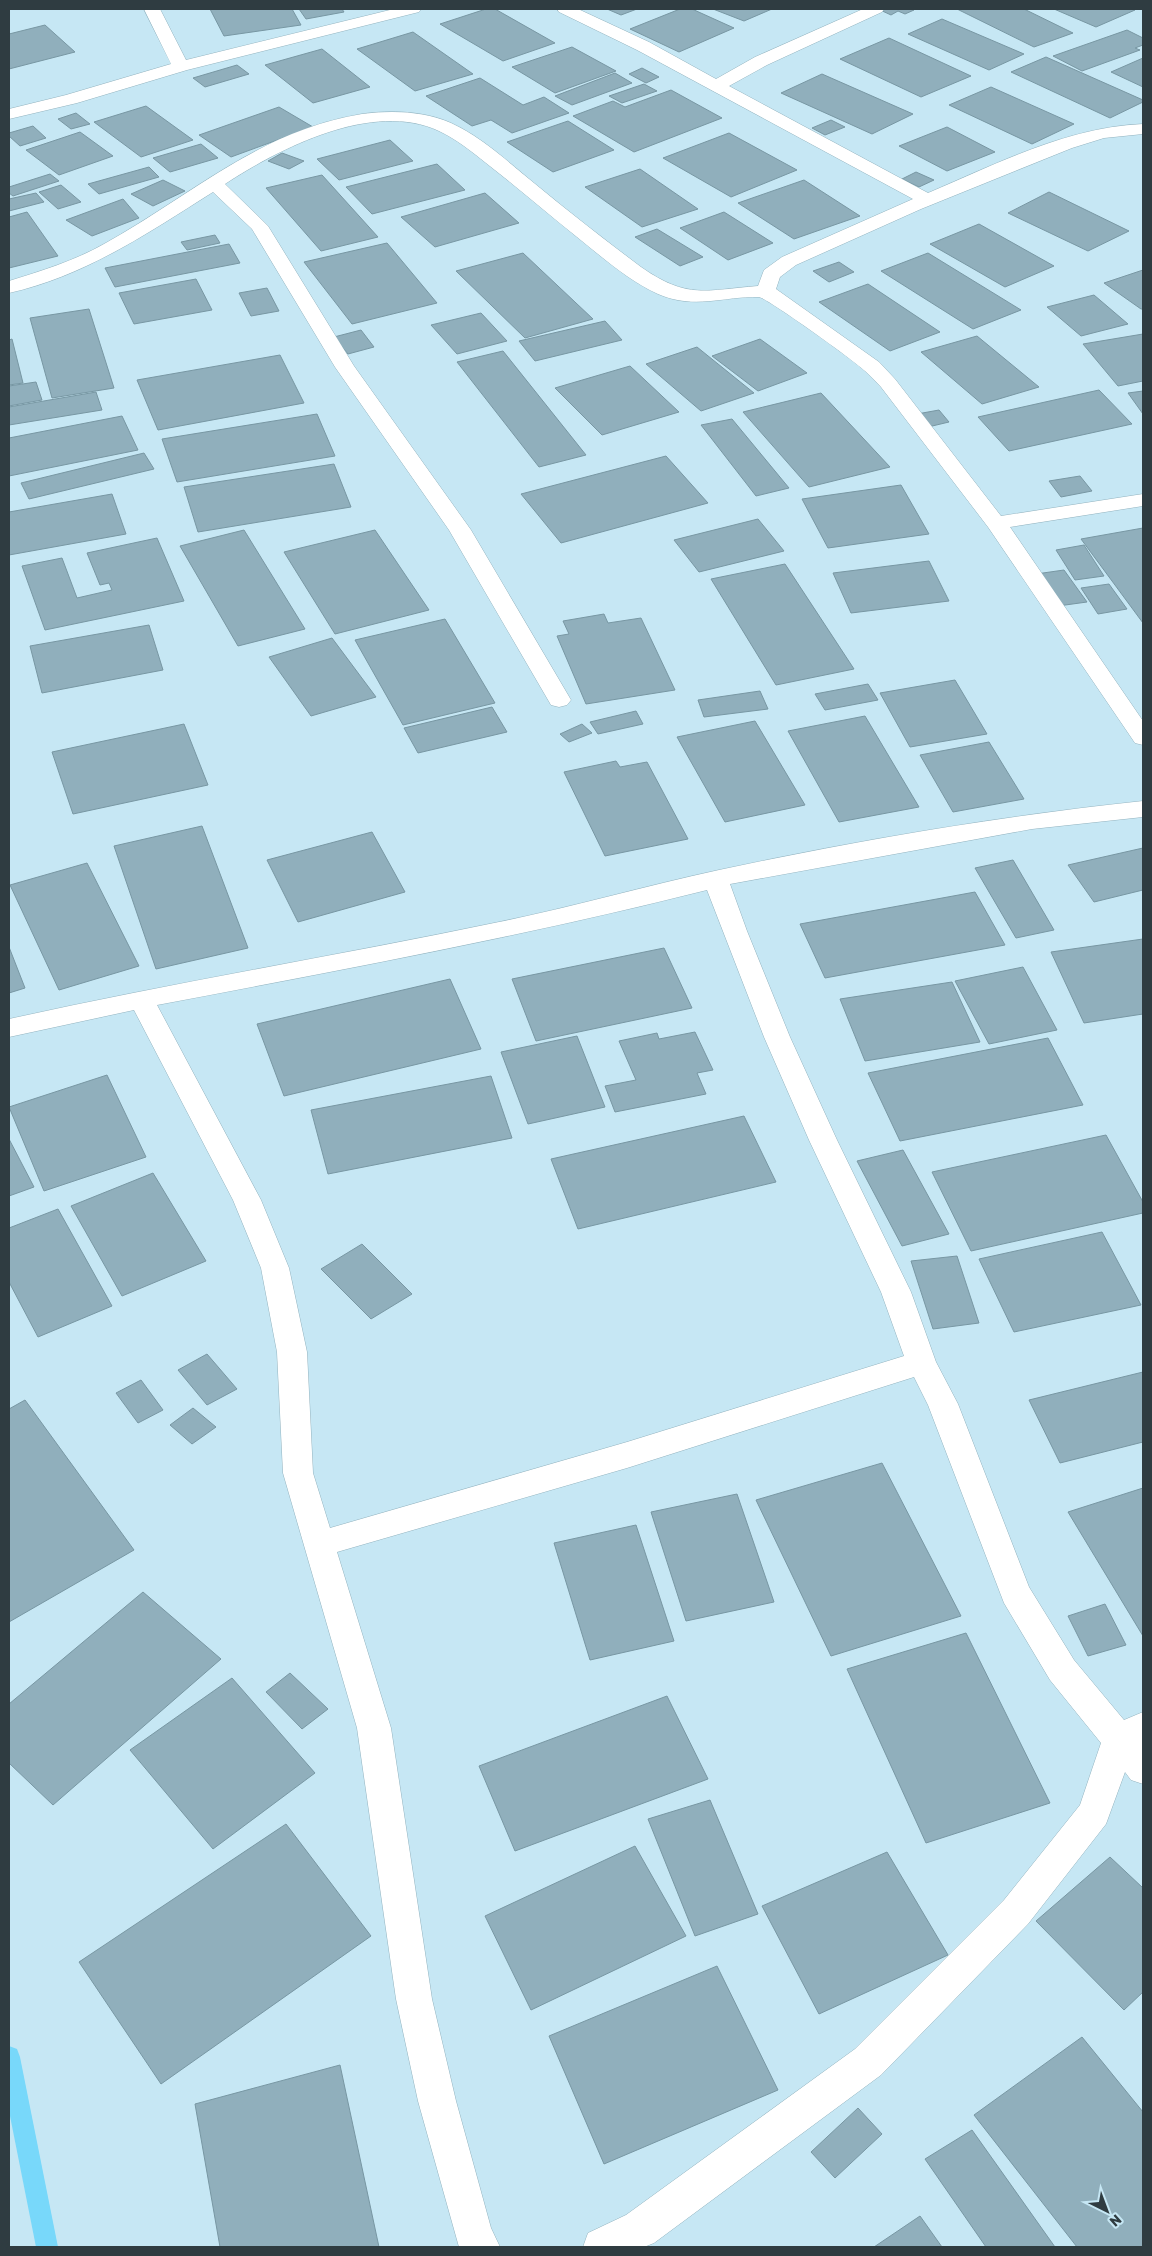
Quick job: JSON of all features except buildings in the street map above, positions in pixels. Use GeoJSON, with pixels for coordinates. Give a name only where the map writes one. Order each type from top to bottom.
{"type":"FeatureCollection","features":[{"type":"Feature","properties":{"kind":"street"},"geometry":{"type":"LineString","coordinates":[[152,9],[181,66]]}},
{"type":"Feature","properties":{"kind":"street"},"geometry":{"type":"LineString","coordinates":[[9,114],[80,96],[181,66],[413,9]]}},
{"type":"Feature","properties":{"kind":"street"},"geometry":{"type":"LineString","coordinates":[[565,9],[603,26],[926,199]]}},
{"type":"Feature","properties":{"kind":"street"},"geometry":{"type":"LineString","coordinates":[[716,86],[761,61],[876,9]]}},
{"type":"Feature","properties":{"kind":"street"},"geometry":{"type":"LineString","coordinates":[[9,287],[73,266],[109,250],[150,225],[213,182],[296,137],[335,124],[371,118],[408,118],[436,123],[475,146],[590,239],[653,284],[680,295],[701,297],[766,291],[872,366],[888,383],[996,523],[1143,738]]}},
{"type":"Feature","properties":{"kind":"street"},"geometry":{"type":"LineString","coordinates":[[766,291],[771,274],[789,261],[926,199],[1073,140],[1123,129],[1143,120]]}},
{"type":"Feature","properties":{"kind":"street"},"geometry":{"type":"LineString","coordinates":[[1123,129],[1143,129]]}},
{"type":"Feature","properties":{"kind":"street"},"geometry":{"type":"LineString","coordinates":[[213,182],[260,226],[344,367],[460,530],[559,700]]}},
{"type":"Feature","properties":{"kind":"street"},"geometry":{"type":"LineString","coordinates":[[996,523],[1143,500]]}},
{"type":"Feature","properties":{"kind":"street"},"geometry":{"type":"LineString","coordinates":[[9,1028],[141,999],[497,931],[606,907],[716,879],[826,857],[1032,822],[1143,808]]}},
{"type":"Feature","properties":{"kind":"street"},"geometry":{"type":"LineString","coordinates":[[716,879],[734,931],[777,1037],[823,1140],[896,1292],[922,1363],[943,1404],[1015,1593],[1062,1670],[1131,1732],[1143,1769]]}},
{"type":"Feature","properties":{"kind":"street"},"geometry":{"type":"LineString","coordinates":[[141,999],[247,1200],[275,1268],[292,1352],[298,1473],[374,1728],[414,1999],[438,2102],[474,2237],[481,2247]]}},
{"type":"Feature","properties":{"kind":"street"},"geometry":{"type":"LineString","coordinates":[[320,1544],[627,1454],[922,1363]]}},
{"type":"Feature","properties":{"kind":"street"},"geometry":{"type":"LineString","coordinates":[[602,2247],[640,2229],[868,2062],[1016,1912],[1094,1814],[1131,1732]]}},
{"type":"Feature","properties":{"kind":"waterway"},"geometry":{"type":"LineString","coordinates":[[9,2057],[47,2247]]}}]}
